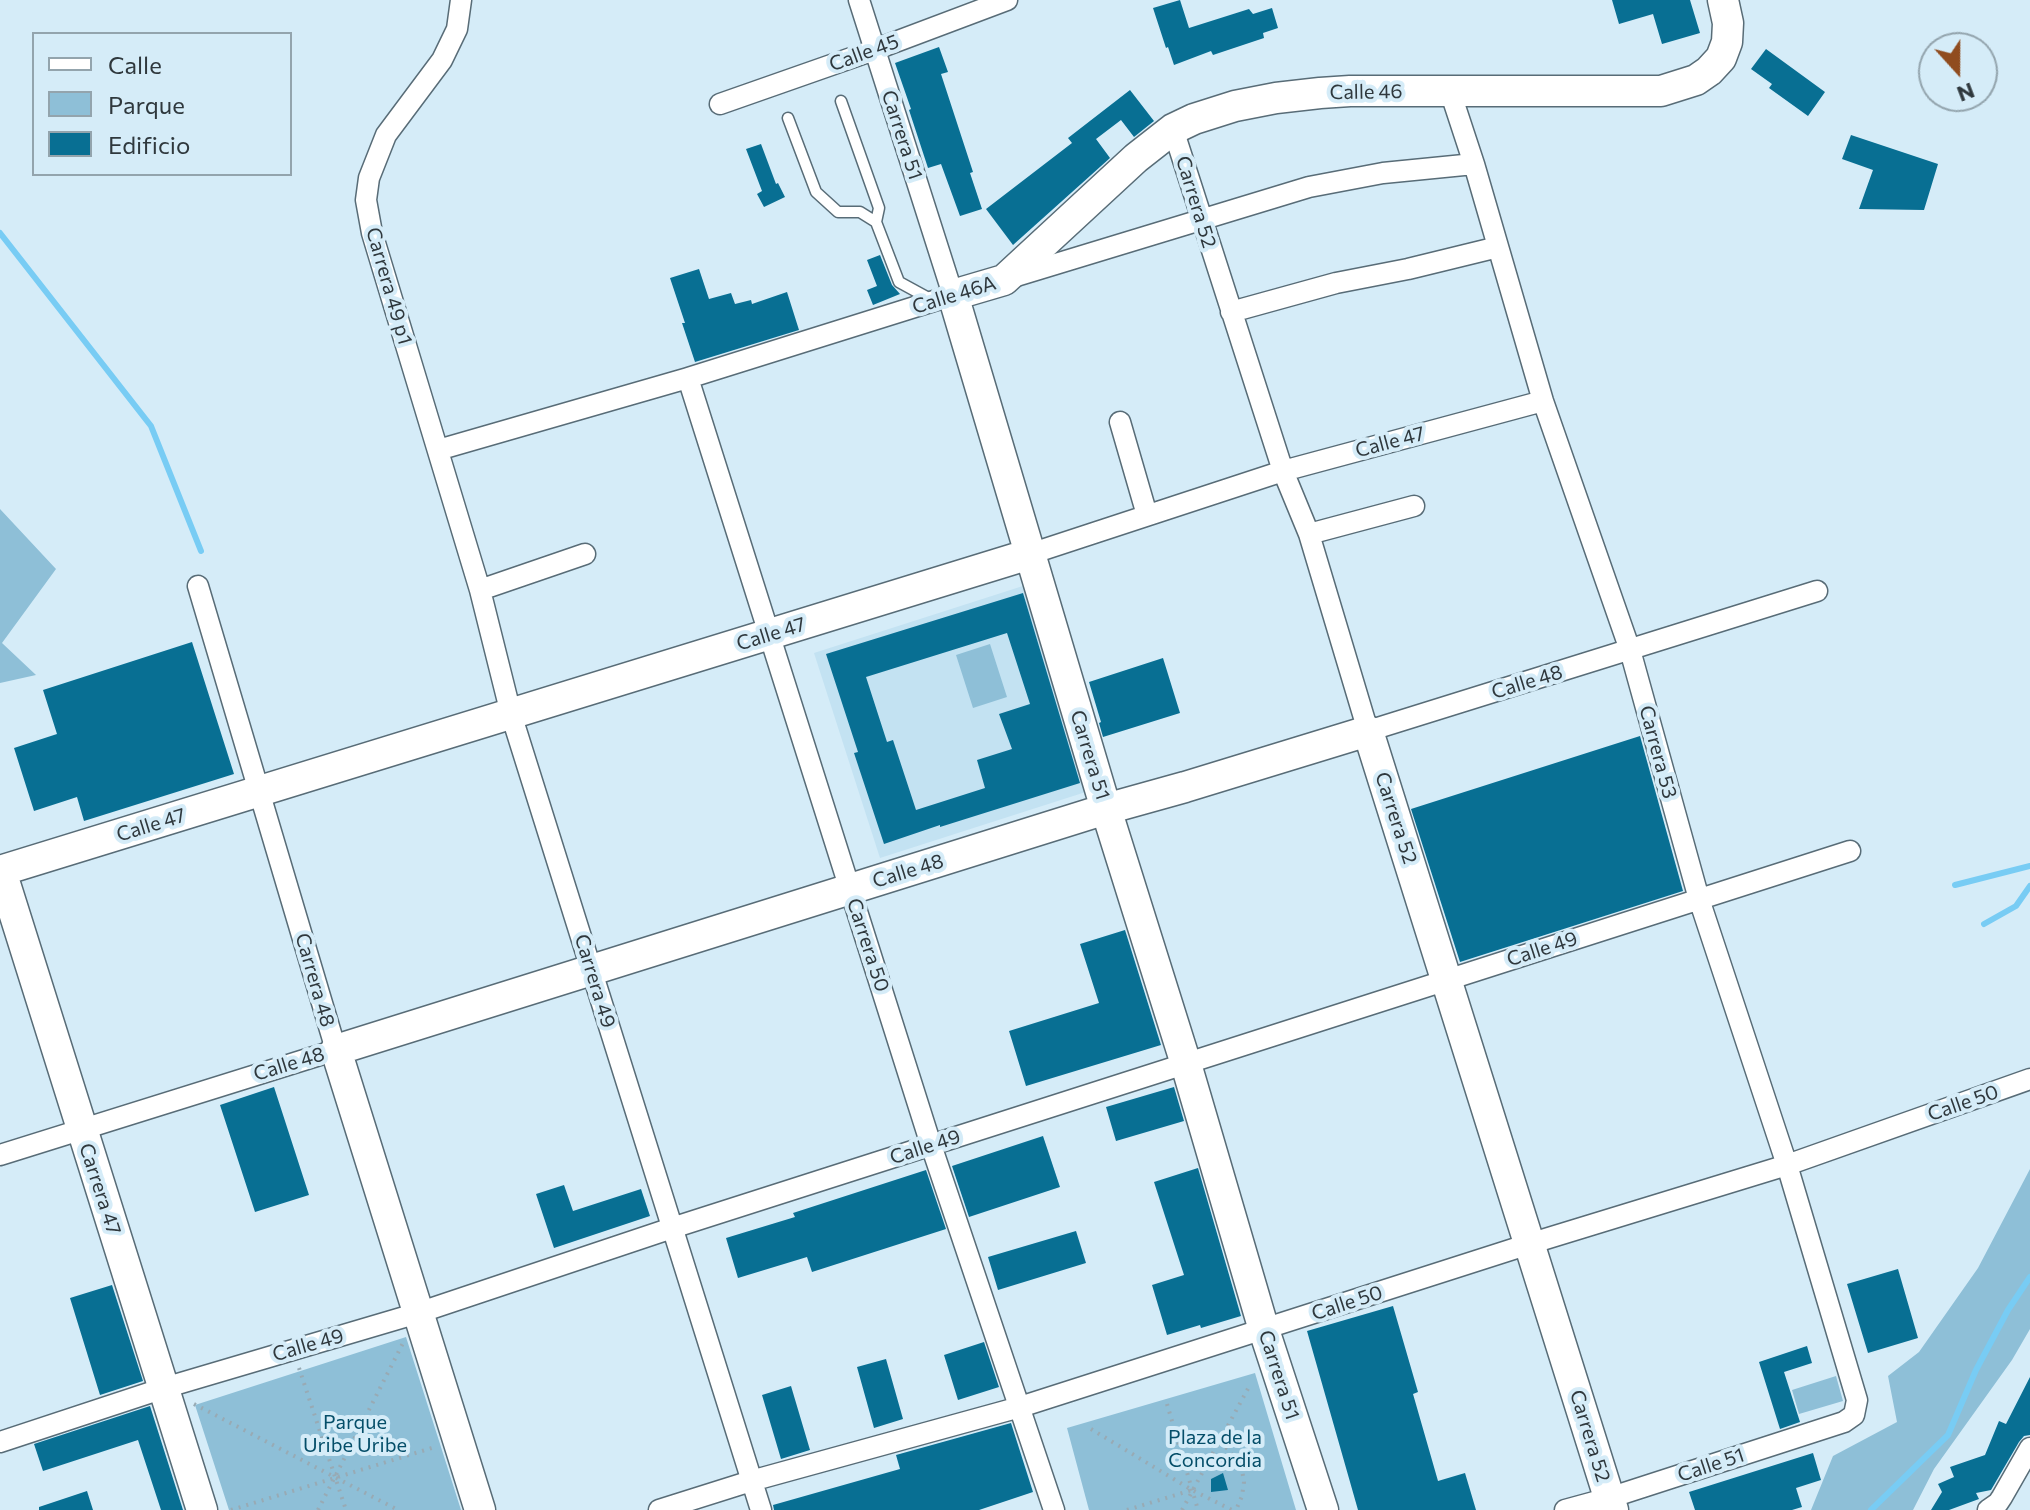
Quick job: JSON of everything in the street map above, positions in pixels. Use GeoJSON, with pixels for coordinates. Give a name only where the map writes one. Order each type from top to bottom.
{"type":"FeatureCollection","features":[{"type":"Feature","properties":{"kind":"main road","name":"Calle 46"},"geometry":{"type":"LineString","coordinates":[[1004,280],[1136,158],[1173,129],[1194,119],[1235,106],[1276,98],[1350,91],[1661,91],[1679,87],[1696,80],[1721,58],[1727,42],[1728,23],[1723,0]]}},
{"type":"Feature","properties":{"kind":"main road","name":"Calle 46A"},"geometry":{"type":"LineString","coordinates":[[944,298],[1004,280]]}},
{"type":"Feature","properties":{"kind":"main road","name":"Carrera 51"},"geometry":{"type":"LineString","coordinates":[[944,298],[1030,554],[1264,1330],[1323,1510]]}},
{"type":"Feature","properties":{"kind":"main road","name":"Calle 47"},"geometry":{"type":"LineString","coordinates":[[0,870],[1030,554]]}},
{"type":"Feature","properties":{"kind":"main road","name":"Calle 48"},"geometry":{"type":"LineString","coordinates":[[336,1050],[1106,809],[1368,731]]}},
{"type":"Feature","properties":{"kind":"main road","name":"Carrera 52"},"geometry":{"type":"LineString","coordinates":[[1368,731],[1611,1504]]}},
{"type":"Feature","properties":{"kind":"main road","name":"Carrera 47"},"geometry":{"type":"LineString","coordinates":[[0,870],[202,1510]]}},
{"type":"Feature","properties":{"kind":"main road","name":"Carrera 48"},"geometry":{"type":"LineString","coordinates":[[336,1050],[480,1510]]}},
{"type":"Feature","properties":{"kind":"street","name":"Carrera 49 p1"},"geometry":{"type":"LineString","coordinates":[[438,450],[372,233],[366,200],[369,178],[386,135],[442,60],[457,29],[461,0]]}},
{"type":"Feature","properties":{"kind":"street","name":"Calle 45"},"geometry":{"type":"LineString","coordinates":[[720,104],[1007,0]]}},
{"type":"Feature","properties":{"kind":"street","name":"Carrera 51"},"geometry":{"type":"LineString","coordinates":[[861,2],[944,298]]}},
{"type":"Feature","properties":{"kind":"street","name":"Carrera 53"},"geometry":{"type":"LineString","coordinates":[[1450,91],[1543,401],[1630,650],[1699,899],[1787,1165],[1857,1400],[1854,1415]]}},
{"type":"Feature","properties":{"kind":"street","name":"Carrera 52"},"geometry":{"type":"LineString","coordinates":[[1173,129],[1283,471],[1309,534],[1368,731]]}},
{"type":"Feature","properties":{"kind":"street","name":"Calle 46A"},"geometry":{"type":"LineString","coordinates":[[1004,280],[1309,187],[1383,173],[1474,164]]}},
{"type":"Feature","properties":{"kind":"street"},"geometry":{"type":"LineString","coordinates":[[1231,312],[1336,283],[1498,247]]}},
{"type":"Feature","properties":{"kind":"street","name":"Calle 46A"},"geometry":{"type":"LineString","coordinates":[[438,450],[688,378],[944,298]]}},
{"type":"Feature","properties":{"kind":"street","name":"Carrera 50"},"geometry":{"type":"LineString","coordinates":[[688,378],[931,1145],[1054,1510]]}},
{"type":"Feature","properties":{"kind":"street","name":"Calle 47"},"geometry":{"type":"LineString","coordinates":[[1030,554],[1283,471],[1543,401]]}},
{"type":"Feature","properties":{"kind":"street"},"geometry":{"type":"LineString","coordinates":[[1120,422],[1147,515]]}},
{"type":"Feature","properties":{"kind":"street","name":"Carrera 49"},"geometry":{"type":"LineString","coordinates":[[438,450],[480,590],[511,714],[761,1510]]}},
{"type":"Feature","properties":{"kind":"street"},"geometry":{"type":"LineString","coordinates":[[1309,534],[1414,506]]}},
{"type":"Feature","properties":{"kind":"street"},"geometry":{"type":"LineString","coordinates":[[480,590],[585,554]]}},
{"type":"Feature","properties":{"kind":"street","name":"Carrera 48"},"geometry":{"type":"LineString","coordinates":[[198,586],[336,1050]]}},
{"type":"Feature","properties":{"kind":"street","name":"Calle 48"},"geometry":{"type":"LineString","coordinates":[[1368,731],[1817,591]]}},
{"type":"Feature","properties":{"kind":"street","name":"Calle 49"},"geometry":{"type":"LineString","coordinates":[[0,1442],[164,1388],[418,1313],[672,1228],[1850,851]]}},
{"type":"Feature","properties":{"kind":"street","name":"Calle 48"},"geometry":{"type":"LineString","coordinates":[[0,1155],[336,1050]]}},
{"type":"Feature","properties":{"kind":"street","name":"Calle 50"},"geometry":{"type":"LineString","coordinates":[[659,1510],[751,1481],[1020,1407],[1787,1165],[2030,1079]]}},
{"type":"Feature","properties":{"kind":"street","name":"Calle 51"},"geometry":{"type":"LineString","coordinates":[[1565,1510],[1611,1504],[1844,1422],[1854,1415]]}},
{"type":"Feature","properties":{"kind":"street"},"geometry":{"type":"LineString","coordinates":[[1988,1510],[1998,1503],[2030,1448]]}},
{"type":"Feature","properties":{"kind":"lane"},"geometry":{"type":"LineString","coordinates":[[841,101],[879,208],[876,222],[899,282],[944,298]]}},
{"type":"Feature","properties":{"kind":"lane"},"geometry":{"type":"LineString","coordinates":[[788,118],[816,192],[838,212],[860,212],[876,222]]}},
{"type":"Feature","properties":{"kind":"path"},"geometry":{"type":"LineString","coordinates":[[318,1510],[418,1313]]}},
{"type":"Feature","properties":{"kind":"path"},"geometry":{"type":"LineString","coordinates":[[293,1350],[346,1510]]}},
{"type":"Feature","properties":{"kind":"path"},"geometry":{"type":"LineString","coordinates":[[1182,1510],[1250,1385]]}},
{"type":"Feature","properties":{"kind":"path"},"geometry":{"type":"LineString","coordinates":[[164,1388],[398,1510]]}},
{"type":"Feature","properties":{"kind":"path"},"geometry":{"type":"LineString","coordinates":[[1167,1404],[1198,1510]]}},
{"type":"Feature","properties":{"kind":"path"},"geometry":{"type":"LineString","coordinates":[[1091,1429],[1192,1490],[1234,1510],[1242,1496],[1242,1470],[1228,1449],[1218,1442]]}},
{"type":"Feature","properties":{"kind":"path"},"geometry":{"type":"LineString","coordinates":[[231,1510],[456,1440]]}},
{"type":"Feature","properties":{"kind":"path"},"geometry":{"type":"LineString","coordinates":[[1127,1510],[1192,1490]]}},
{"type":"Feature","properties":{"kind":"shaded area"},"geometry":{"type":"Polygon","coordinates":[[[1026,585],[1092,790],[880,858],[814,653],[1026,585]]]}},
{"type":"Feature","properties":{"kind":"green space"},"geometry":{"type":"Polygon","coordinates":[[[0,509],[56,569],[2,643],[36,675],[0,683],[0,509]]]}},
{"type":"Feature","properties":{"kind":"green space"},"geometry":{"type":"Polygon","coordinates":[[[990,644],[1007,697],[973,708],[956,655],[990,644]]]}},
{"type":"Feature","properties":{"kind":"green space"},"geometry":{"type":"Polygon","coordinates":[[[2030,1169],[2030,1329],[2012,1360],[1934,1469],[1913,1510],[1811,1510],[1833,1456],[1897,1422],[1888,1376],[1919,1352],[1978,1268],[2030,1169]]]}},
{"type":"Feature","properties":{"kind":"green space","name":"Parque Uribe Uribe"},"geometry":{"type":"Polygon","coordinates":[[[406,1337],[461,1510],[229,1510],[195,1405],[406,1337]]]}},
{"type":"Feature","properties":{"kind":"green space","name":"Plaza de la Concordia"},"geometry":{"type":"Polygon","coordinates":[[[1255,1373],[1296,1510],[1089,1510],[1067,1428],[1255,1373]]]}},
{"type":"Feature","properties":{"kind":"green space"},"geometry":{"type":"Polygon","coordinates":[[[1836,1376],[1843,1401],[1799,1414],[1792,1390],[1836,1376]]]}},
{"type":"Feature","properties":{"kind":"building"},"geometry":{"type":"Polygon","coordinates":[[[1180,0],[1189,28],[1249,9],[1253,14],[1272,8],[1278,28],[1263,33],[1264,38],[1213,55],[1211,51],[1174,65],[1153,8],[1180,0]]]}},
{"type":"Feature","properties":{"kind":"building"},"geometry":{"type":"Polygon","coordinates":[[[1612,0],[1690,0],[1700,33],[1662,44],[1653,14],[1619,24],[1612,0]]]}},
{"type":"Feature","properties":{"kind":"building"},"geometry":{"type":"Polygon","coordinates":[[[939,47],[948,72],[941,74],[982,209],[960,216],[941,164],[928,168],[895,63],[939,47]]]}},
{"type":"Feature","properties":{"kind":"building"},"geometry":{"type":"Polygon","coordinates":[[[1766,49],[1825,92],[1808,116],[1769,88],[1772,84],[1751,69],[1766,49]]]}},
{"type":"Feature","properties":{"kind":"building"},"geometry":{"type":"Polygon","coordinates":[[[1130,90],[1154,121],[1134,137],[1121,120],[1096,139],[1110,158],[1013,245],[986,209],[1072,143],[1068,138],[1130,90]]]}},
{"type":"Feature","properties":{"kind":"building"},"geometry":{"type":"Polygon","coordinates":[[[1851,135],[1938,164],[1924,210],[1859,209],[1873,170],[1842,159],[1851,135]]]}},
{"type":"Feature","properties":{"kind":"building"},"geometry":{"type":"Polygon","coordinates":[[[761,144],[776,184],[785,197],[764,207],[757,194],[762,191],[746,149],[761,144]]]}},
{"type":"Feature","properties":{"kind":"building"},"geometry":{"type":"Polygon","coordinates":[[[880,255],[892,285],[900,294],[873,305],[867,290],[877,286],[867,260],[880,255]]]}},
{"type":"Feature","properties":{"kind":"building"},"geometry":{"type":"Polygon","coordinates":[[[699,269],[709,299],[731,293],[735,304],[751,300],[752,304],[787,292],[799,330],[695,362],[670,278],[699,269]]]}},
{"type":"Feature","properties":{"kind":"building"},"geometry":{"type":"Polygon","coordinates":[[[1023,593],[1080,783],[884,844],[826,654],[1023,593]],[[1007,633],[866,677],[887,742],[893,740],[916,810],[985,788],[977,760],[1012,749],[999,714],[1030,704],[1007,633]]]}},
{"type":"Feature","properties":{"kind":"building"},"geometry":{"type":"Polygon","coordinates":[[[192,642],[234,774],[84,821],[77,797],[34,811],[14,748],[57,734],[43,690],[192,642]]]}},
{"type":"Feature","properties":{"kind":"building"},"geometry":{"type":"Polygon","coordinates":[[[1163,658],[1180,713],[1103,737],[1089,682],[1163,658]]]}},
{"type":"Feature","properties":{"kind":"building"},"geometry":{"type":"Polygon","coordinates":[[[1640,736],[1683,891],[1460,962],[1411,809],[1640,736]]]}},
{"type":"Feature","properties":{"kind":"building"},"geometry":{"type":"Polygon","coordinates":[[[1125,930],[1161,1045],[1026,1086],[1009,1031],[1099,1003],[1080,944],[1125,930]]]}},
{"type":"Feature","properties":{"kind":"building"},"geometry":{"type":"Polygon","coordinates":[[[274,1087],[309,1195],[255,1212],[220,1105],[274,1087]]]}},
{"type":"Feature","properties":{"kind":"building"},"geometry":{"type":"Polygon","coordinates":[[[1174,1087],[1184,1121],[1116,1141],[1106,1107],[1174,1087]]]}},
{"type":"Feature","properties":{"kind":"building"},"geometry":{"type":"Polygon","coordinates":[[[1043,1136],[1060,1187],[969,1217],[952,1166],[1043,1136]]]}},
{"type":"Feature","properties":{"kind":"building"},"geometry":{"type":"Polygon","coordinates":[[[1198,1168],[1241,1316],[1167,1335],[1152,1285],[1184,1275],[1154,1182],[1198,1168]]]}},
{"type":"Feature","properties":{"kind":"building"},"geometry":{"type":"Polygon","coordinates":[[[926,1170],[946,1229],[812,1272],[807,1257],[738,1278],[726,1238],[926,1170]]]}},
{"type":"Feature","properties":{"kind":"building"},"geometry":{"type":"Polygon","coordinates":[[[564,1185],[573,1211],[641,1189],[650,1216],[554,1248],[536,1194],[564,1185]]]}},
{"type":"Feature","properties":{"kind":"building"},"geometry":{"type":"Polygon","coordinates":[[[1076,1231],[1086,1263],[998,1290],[988,1257],[1076,1231]]]}},
{"type":"Feature","properties":{"kind":"building"},"geometry":{"type":"Polygon","coordinates":[[[1898,1269],[1918,1338],[1868,1353],[1847,1284],[1898,1269]]]}},
{"type":"Feature","properties":{"kind":"building"},"geometry":{"type":"Polygon","coordinates":[[[112,1285],[143,1381],[100,1395],[70,1298],[112,1285]]]}},
{"type":"Feature","properties":{"kind":"building"},"geometry":{"type":"Polygon","coordinates":[[[1393,1306],[1418,1392],[1413,1394],[1438,1481],[1465,1473],[1476,1510],[1358,1510],[1307,1331],[1393,1306]]]}},
{"type":"Feature","properties":{"kind":"building"},"geometry":{"type":"Polygon","coordinates":[[[984,1342],[999,1387],[958,1400],[944,1355],[984,1342]]]}},
{"type":"Feature","properties":{"kind":"building"},"geometry":{"type":"Polygon","coordinates":[[[1807,1346],[1812,1363],[1784,1372],[1800,1422],[1780,1429],[1759,1362],[1807,1346]]]}},
{"type":"Feature","properties":{"kind":"building"},"geometry":{"type":"Polygon","coordinates":[[[886,1359],[903,1419],[874,1428],[857,1367],[886,1359]]]}},
{"type":"Feature","properties":{"kind":"building"},"geometry":{"type":"Polygon","coordinates":[[[2030,1377],[2030,1435],[2019,1442],[1991,1490],[1976,1493],[1979,1499],[1949,1510],[1931,1510],[1942,1492],[1938,1484],[1954,1477],[1950,1467],[1985,1455],[1999,1421],[2006,1424],[2030,1377]]]}},
{"type":"Feature","properties":{"kind":"building"},"geometry":{"type":"Polygon","coordinates":[[[791,1386],[810,1450],[781,1459],[762,1395],[791,1386]]]}},
{"type":"Feature","properties":{"kind":"building"},"geometry":{"type":"Polygon","coordinates":[[[150,1406],[183,1510],[161,1510],[138,1440],[43,1471],[34,1444],[150,1406]]]}},
{"type":"Feature","properties":{"kind":"building"},"geometry":{"type":"Polygon","coordinates":[[[1011,1423],[1033,1492],[979,1510],[774,1510],[773,1505],[900,1469],[896,1455],[1011,1423]]]}},
{"type":"Feature","properties":{"kind":"building"},"geometry":{"type":"Polygon","coordinates":[[[1813,1453],[1821,1480],[1796,1488],[1802,1507],[1792,1510],[1695,1510],[1689,1492],[1813,1453]]]}},
{"type":"Feature","properties":{"kind":"building"},"geometry":{"type":"Polygon","coordinates":[[[1223,1473],[1228,1490],[1211,1492],[1211,1479],[1223,1473]]]}},
{"type":"Feature","properties":{"kind":"building"},"geometry":{"type":"Polygon","coordinates":[[[87,1491],[93,1510],[39,1510],[39,1507],[87,1491]]]}},
{"type":"Feature","properties":{"kind":"waterway"},"geometry":{"type":"LineString","coordinates":[[0,233],[151,426],[201,551]]}},
{"type":"Feature","properties":{"kind":"waterway"},"geometry":{"type":"LineString","coordinates":[[1955,885],[2030,866]]}},
{"type":"Feature","properties":{"kind":"waterway"},"geometry":{"type":"LineString","coordinates":[[1984,924],[2016,906],[2030,886]]}},
{"type":"Feature","properties":{"kind":"waterway"},"geometry":{"type":"LineString","coordinates":[[1871,1510],[1948,1435],[1976,1370],[2008,1310],[2030,1277]]}}]}
